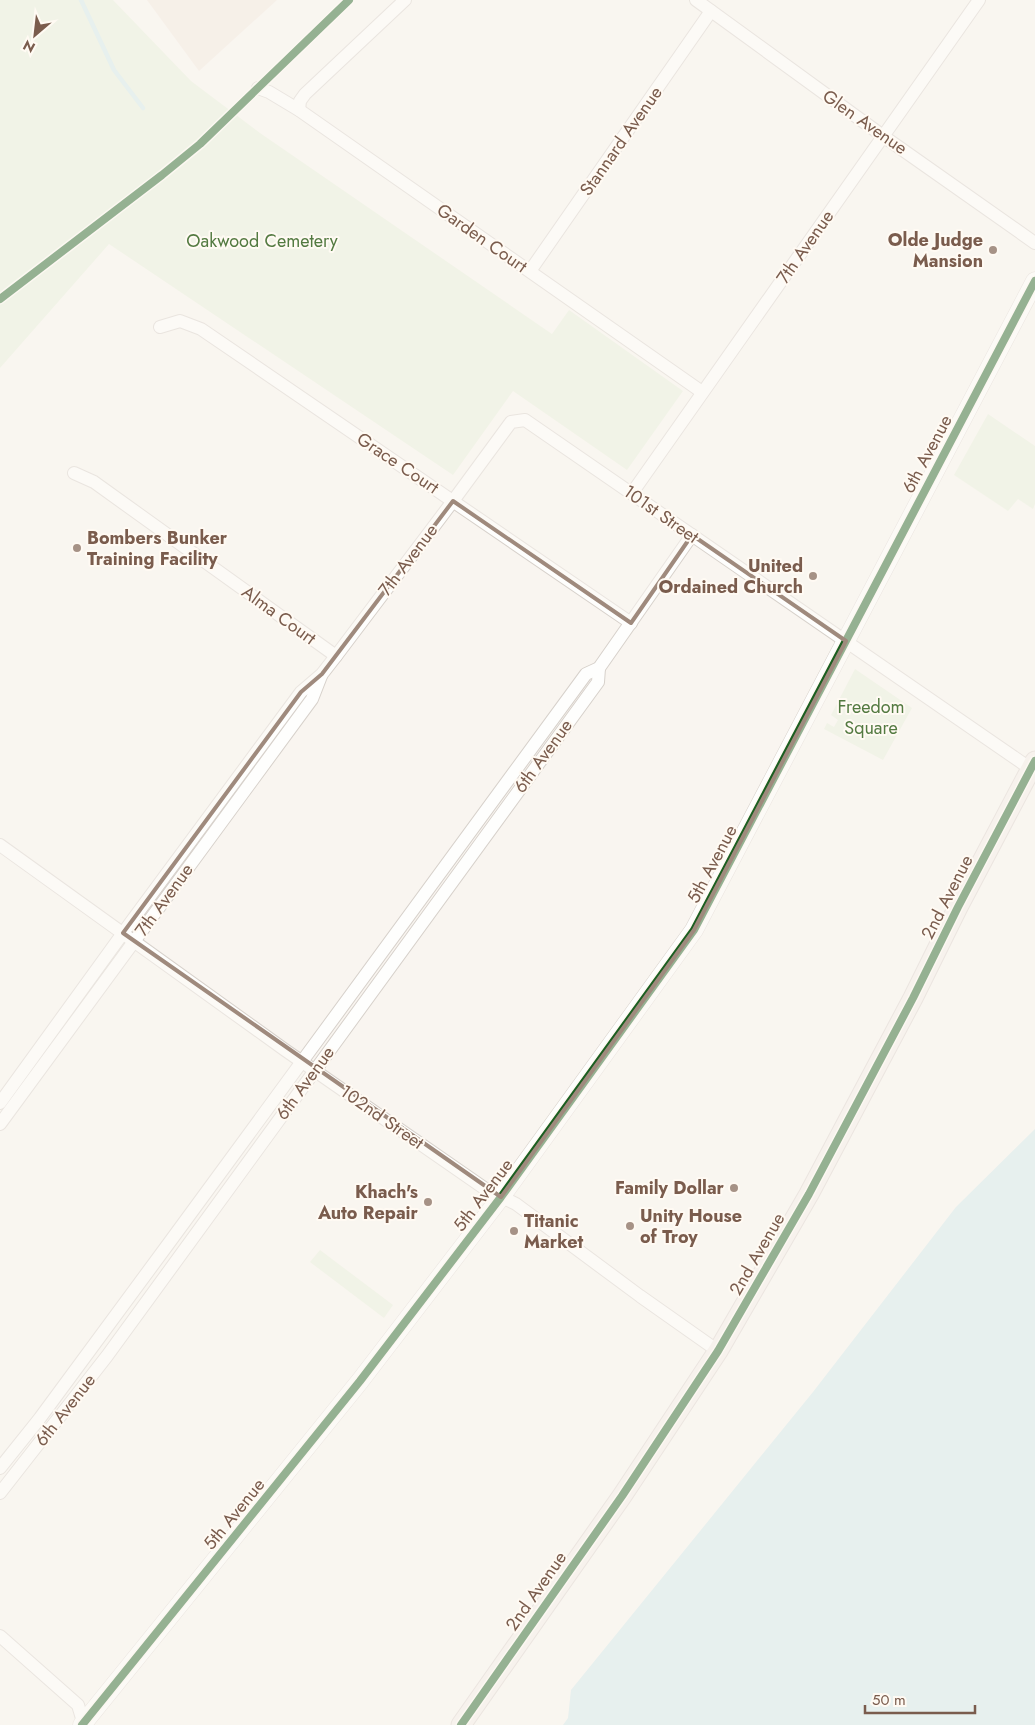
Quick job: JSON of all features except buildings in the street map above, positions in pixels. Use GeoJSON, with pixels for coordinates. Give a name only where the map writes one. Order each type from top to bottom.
{"type":"FeatureCollection","features":[{"type":"Feature","properties":{"kind":"main road","name":"2nd Avenue"},"geometry":{"type":"LineString","coordinates":[[461,1725],[622,1496],[718,1350],[813,1186],[913,998],[958,907],[1033,765]]}},
{"type":"Feature","properties":{"kind":"street"},"geometry":{"type":"LineString","coordinates":[[299,110],[300,101],[305,94],[405,0]]}},
{"type":"Feature","properties":{"kind":"street","name":"Glen Avenue"},"geometry":{"type":"LineString","coordinates":[[696,0],[883,136],[1035,243]]}},
{"type":"Feature","properties":{"kind":"street","name":"7th Avenue"},"geometry":{"type":"LineString","coordinates":[[632,493],[978,0]]}},
{"type":"Feature","properties":{"kind":"street","name":"Stannard Avenue"},"geometry":{"type":"LineString","coordinates":[[530,271],[711,11]]}},
{"type":"Feature","properties":{"kind":"street","name":"Garden Court"},"geometry":{"type":"LineString","coordinates":[[258,88],[269,92],[299,110],[702,392]]}},
{"type":"Feature","properties":{"kind":"street","name":"6th Avenue"},"geometry":{"type":"LineString","coordinates":[[846,641],[1035,281]]}},
{"type":"Feature","properties":{"kind":"street","name":"Grace Court"},"geometry":{"type":"LineString","coordinates":[[160,327],[180,321],[201,330],[630,623]]}},
{"type":"Feature","properties":{"kind":"street","name":"101st Street"},"geometry":{"type":"LineString","coordinates":[[511,422],[525,420],[846,641],[1033,765]]}},
{"type":"Feature","properties":{"kind":"street","name":"7th Avenue"},"geometry":{"type":"LineString","coordinates":[[0,1103],[122,933],[301,692],[322,674],[336,656],[511,422]]}},
{"type":"Feature","properties":{"kind":"street","name":"Alma Court"},"geometry":{"type":"LineString","coordinates":[[74,472],[94,482],[336,656]]}},
{"type":"Feature","properties":{"kind":"street","name":"6th Avenue"},"geometry":{"type":"LineString","coordinates":[[0,1493],[107,1356],[598,682],[599,668],[692,535]]}},
{"type":"Feature","properties":{"kind":"street","name":"5th Avenue"},"geometry":{"type":"LineString","coordinates":[[83,1725],[354,1389],[500,1197],[694,930],[846,641]]}},
{"type":"Feature","properties":{"kind":"street","name":"6th Avenue"},"geometry":{"type":"LineString","coordinates":[[0,1468],[40,1418],[303,1062],[586,674],[599,668]]}},
{"type":"Feature","properties":{"kind":"street","name":"7th Avenue"},"geometry":{"type":"LineString","coordinates":[[0,1124],[312,699],[322,674]]}},
{"type":"Feature","properties":{"kind":"street","name":"102nd Street"},"geometry":{"type":"LineString","coordinates":[[0,845],[314,1070],[484,1188],[516,1204],[640,1296],[718,1350]]}},
{"type":"Feature","properties":{"kind":"street"},"geometry":{"type":"LineString","coordinates":[[0,1636],[78,1705],[83,1725]]}},
{"type":"Feature","properties":{"kind":"highlighted area"},"geometry":{"type":"Polygon","coordinates":[[[453,501],[631,623],[692,535],[846,641],[694,930],[501,1197],[123,933],[301,692],[322,674],[453,501]]]}},
{"type":"Feature","properties":{"kind":"shaded area"},"geometry":{"type":"Polygon","coordinates":[[[147,0],[277,0],[199,71],[147,0]]]}},
{"type":"Feature","properties":{"kind":"green space","name":"Oakwood Cemetery"},"geometry":{"type":"Polygon","coordinates":[[[0,0],[113,0],[191,81],[260,133],[552,334],[569,310],[683,391],[627,470],[513,391],[453,475],[109,244],[0,368],[0,0]]]}},
{"type":"Feature","properties":{"kind":"green space"},"geometry":{"type":"Polygon","coordinates":[[[988,414],[1035,446],[1035,504],[1033,509],[1018,499],[1008,511],[954,475],[988,414]]]}},
{"type":"Feature","properties":{"kind":"green space","name":"Freedom Square"},"geometry":{"type":"Polygon","coordinates":[[[855,669],[912,708],[883,760],[824,729],[827,723],[834,727],[838,720],[831,715],[855,669]]]}},
{"type":"Feature","properties":{"kind":"green space"},"geometry":{"type":"Polygon","coordinates":[[[320,1250],[393,1305],[384,1318],[310,1262],[320,1250]]]}},
{"type":"Feature","properties":{"kind":"water"},"geometry":{"type":"Polygon","coordinates":[[[1035,1129],[1035,1725],[563,1725],[568,1718],[571,1690],[813,1392],[956,1207],[1035,1129]]]}},
{"type":"Feature","properties":{"kind":"waterway"},"geometry":{"type":"LineString","coordinates":[[81,0],[114,70],[143,108]]}},
{"type":"Feature","properties":{"kind":"cycle path"},"geometry":{"type":"LineString","coordinates":[[0,299],[200,144],[349,0]]}},
{"type":"Feature","properties":{"kind":"cycle path"},"geometry":{"type":"LineString","coordinates":[[82,1725],[360,1381],[501,1197],[694,930],[1035,281]]}},
{"type":"Feature","properties":{"kind":"cycle path"},"geometry":{"type":"LineString","coordinates":[[461,1725],[622,1496],[718,1351],[809,1194],[913,998],[958,907],[1035,761]]}},
{"type":"Feature","properties":{"kind":"place","name":"Olde Judge Mansion"},"geometry":{"type":"Point","coordinates":[993,250]}},
{"type":"Feature","properties":{"kind":"place","name":"Bombers Bunker Training Facility"},"geometry":{"type":"Point","coordinates":[77,548]}},
{"type":"Feature","properties":{"kind":"place","name":"United Ordained Church"},"geometry":{"type":"Point","coordinates":[813,576]}},
{"type":"Feature","properties":{"kind":"place","name":"Family Dollar"},"geometry":{"type":"Point","coordinates":[734,1188]}},
{"type":"Feature","properties":{"kind":"place","name":"Khach's Auto Repair"},"geometry":{"type":"Point","coordinates":[428,1202]}},
{"type":"Feature","properties":{"kind":"place","name":"Unity House of Troy"},"geometry":{"type":"Point","coordinates":[630,1226]}},
{"type":"Feature","properties":{"kind":"place","name":"Titanic Market"},"geometry":{"type":"Point","coordinates":[514,1231]}}]}
